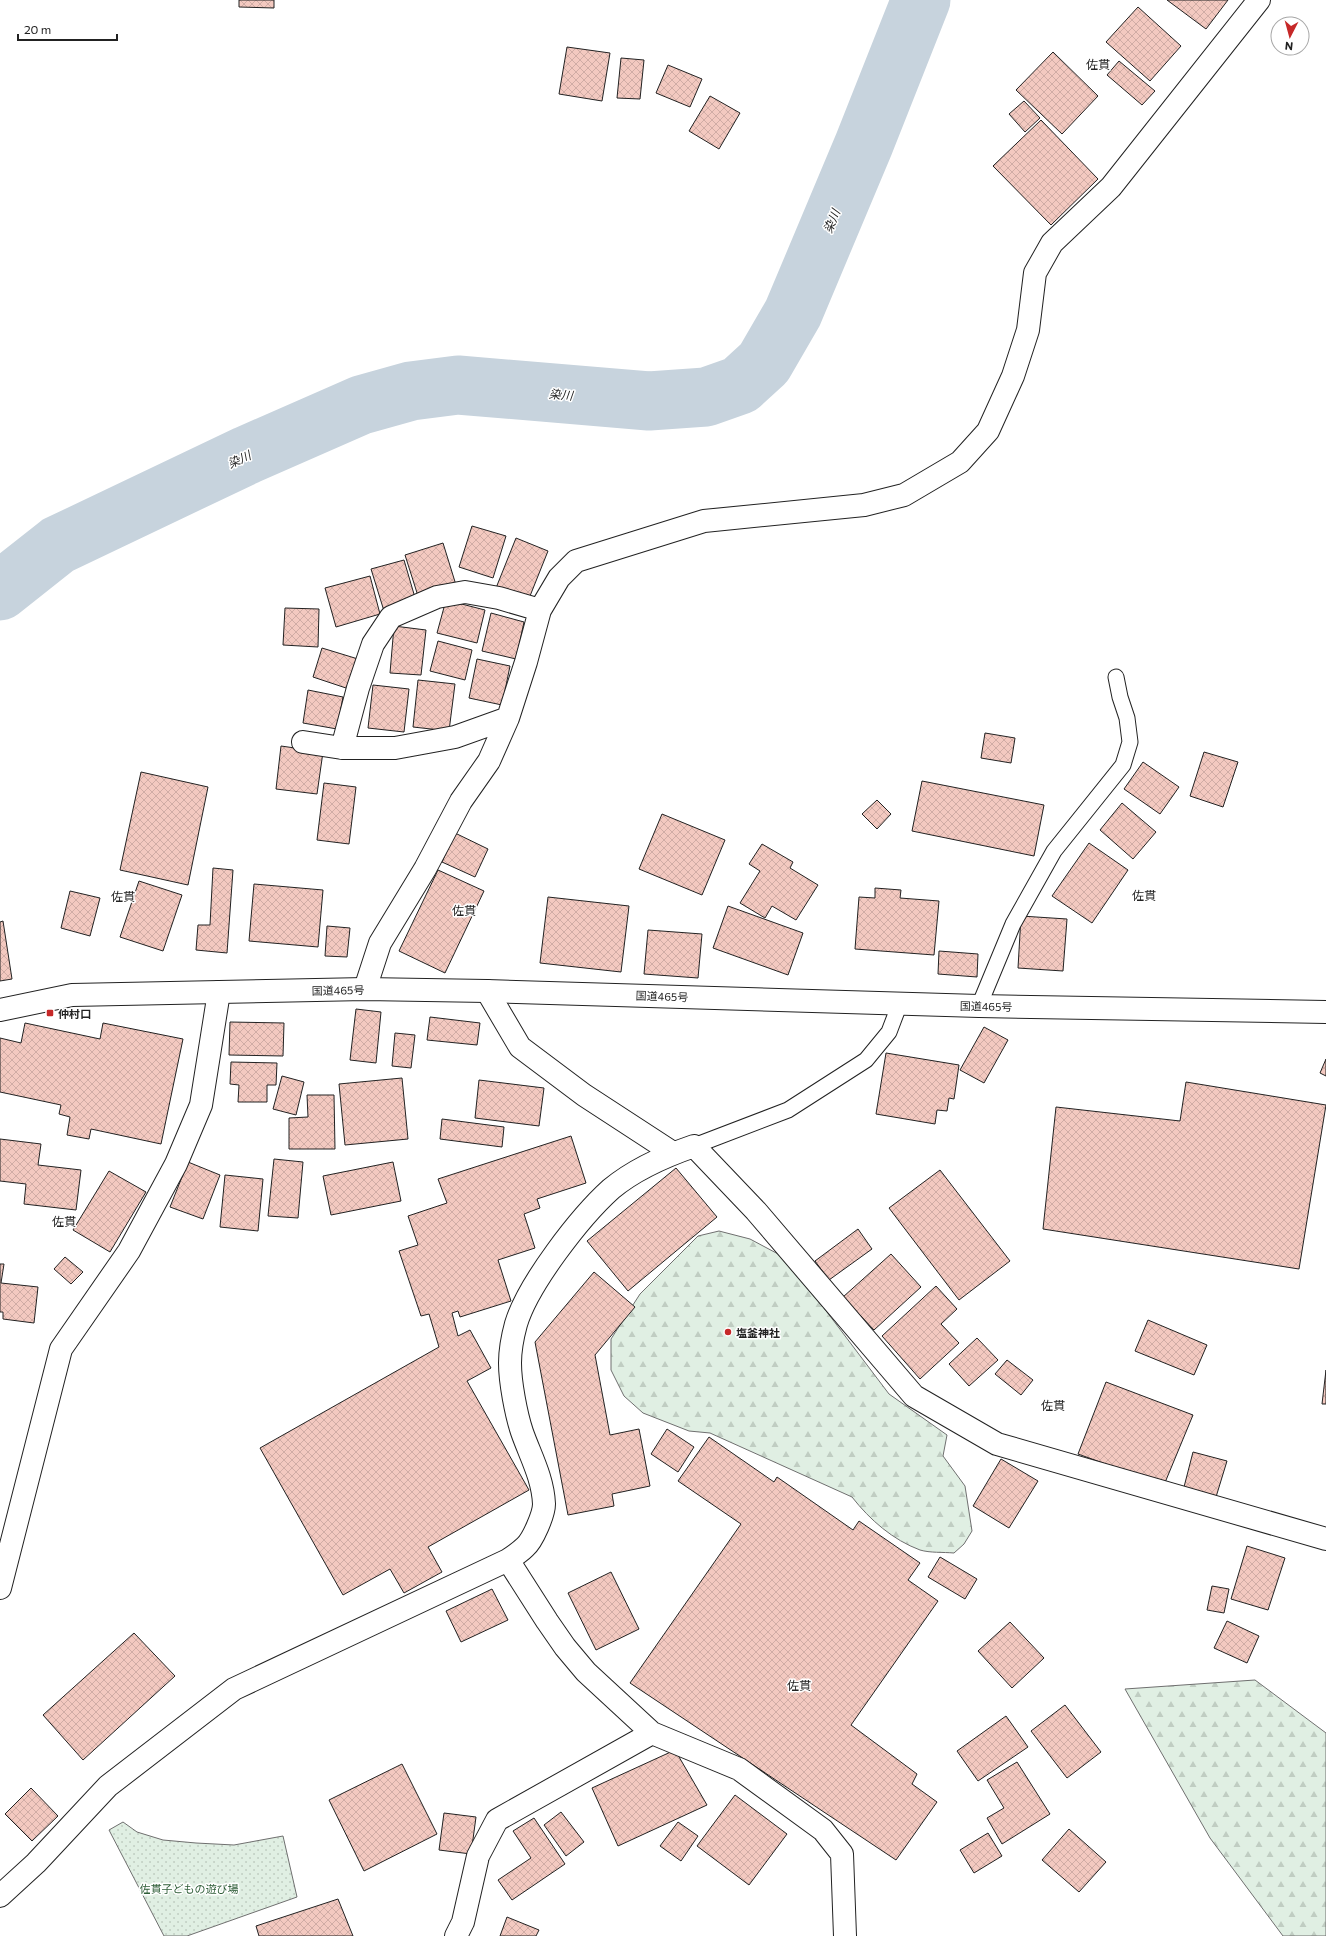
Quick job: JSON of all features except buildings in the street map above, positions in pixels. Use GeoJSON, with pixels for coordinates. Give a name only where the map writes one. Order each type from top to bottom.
{"type":"FeatureCollection","features":[{"type":"Feature","properties":{"kind":"main road"},"geometry":{"type":"LineString","coordinates":[[364,989],[380,943],[424,869],[461,800],[489,761],[508,718],[526,662],[540,610],[559,578],[576,561],[704,521],[864,505],[904,495],[960,462],[988,431],[1013,376],[1028,330],[1035,273],[1052,243],[1111,187],[1259,0]]}},
{"type":"Feature","properties":{"kind":"main road"},"geometry":{"type":"LineString","coordinates":[[342,748],[358,688],[373,644],[390,617],[437,597],[465,592],[499,598],[540,610]]}},
{"type":"Feature","properties":{"kind":"main road"},"geometry":{"type":"LineString","coordinates":[[302,742],[342,748],[395,748],[455,737],[508,718]]}},
{"type":"Feature","properties":{"kind":"main road","name":"国道465号"},"geometry":{"type":"LineString","coordinates":[[0,1010],[72,994],[364,989],[487,991],[979,1006],[1326,1012]]}},
{"type":"Feature","properties":{"kind":"main road"},"geometry":{"type":"LineString","coordinates":[[487,991],[520,1046],[584,1094],[672,1153]]}},
{"type":"Feature","properties":{"kind":"main road"},"geometry":{"type":"LineString","coordinates":[[0,1588],[61,1349],[129,1251],[176,1164],[201,1105],[219,992]]}},
{"type":"Feature","properties":{"kind":"main road"},"geometry":{"type":"LineString","coordinates":[[0,1896],[36,1862],[108,1786],[234,1689],[508,1560],[526,1547],[538,1525],[544,1505],[541,1481],[521,1430],[514,1392],[510,1363],[516,1324],[531,1291],[580,1222],[612,1189],[650,1164],[672,1153],[694,1146],[756,1210],[914,1396],[998,1444],[1326,1539]]}},
{"type":"Feature","properties":{"kind":"main road"},"geometry":{"type":"LineString","coordinates":[[508,1560],[547,1621],[569,1652],[586,1672],[652,1733],[739,1769],[823,1830],[842,1854],[845,1936]]}},
{"type":"Feature","properties":{"kind":"main road"},"geometry":{"type":"LineString","coordinates":[[456,1936],[463,1922],[478,1856],[497,1820],[652,1733]]}},
{"type":"Feature","properties":{"kind":"lane"},"geometry":{"type":"LineString","coordinates":[[979,1006],[1013,924],[1054,851],[1124,764],[1130,742],[1128,718],[1120,697],[1116,677]]}},
{"type":"Feature","properties":{"kind":"lane"},"geometry":{"type":"LineString","coordinates":[[694,1146],[788,1110],[866,1060],[889,1032],[900,1003]]}},
{"type":"Feature","properties":{"kind":"green space"},"geometry":{"type":"Polygon","coordinates":[[[719,1231],[750,1239],[780,1255],[805,1283],[889,1394],[947,1435],[943,1456],[965,1486],[972,1531],[964,1544],[954,1553],[924,1551],[910,1546],[891,1535],[874,1521],[852,1497],[710,1433],[689,1431],[643,1413],[624,1396],[611,1370],[611,1339],[640,1294],[698,1236],[719,1231]]]}},
{"type":"Feature","properties":{"kind":"green space"},"geometry":{"type":"Polygon","coordinates":[[[1255,1680],[1326,1733],[1326,1936],[1283,1936],[1210,1838],[1125,1689],[1255,1680]]]}},
{"type":"Feature","properties":{"kind":"green space","name":"佐貫子どもの遊び場"},"geometry":{"type":"Polygon","coordinates":[[[123,1822],[137,1832],[163,1840],[196,1843],[234,1845],[283,1836],[297,1897],[187,1936],[164,1936],[109,1830],[123,1822]]]}},
{"type":"Feature","properties":{"kind":"waterway","name":"染川"},"geometry":{"type":"LineString","coordinates":[[0,591],[58,545],[247,455],[361,405],[411,391],[458,385],[649,401],[706,397],[740,385],[764,363],[793,313],[864,144],[921,0]]}},
{"type":"Feature","properties":{"kind":"place","name":"仲村口"},"geometry":{"type":"Point","coordinates":[50,1013]}},
{"type":"Feature","properties":{"kind":"place","name":"塩釜神社"},"geometry":{"type":"Point","coordinates":[728,1332]}},
{"type":"Feature","properties":{"kind":"district","name":"佐貫"},"geometry":{"type":"Point","coordinates":[1098,64]}},
{"type":"Feature","properties":{"kind":"district","name":"佐貫"},"geometry":{"type":"Point","coordinates":[1144,895]}},
{"type":"Feature","properties":{"kind":"district","name":"佐貫"},"geometry":{"type":"Point","coordinates":[123,896]}},
{"type":"Feature","properties":{"kind":"district","name":"佐貫"},"geometry":{"type":"Point","coordinates":[464,910]}},
{"type":"Feature","properties":{"kind":"district","name":"佐貫"},"geometry":{"type":"Point","coordinates":[64,1221]}},
{"type":"Feature","properties":{"kind":"district","name":"佐貫"},"geometry":{"type":"Point","coordinates":[1053,1405]}},
{"type":"Feature","properties":{"kind":"district","name":"佐貫"},"geometry":{"type":"Point","coordinates":[799,1685]}}]}
